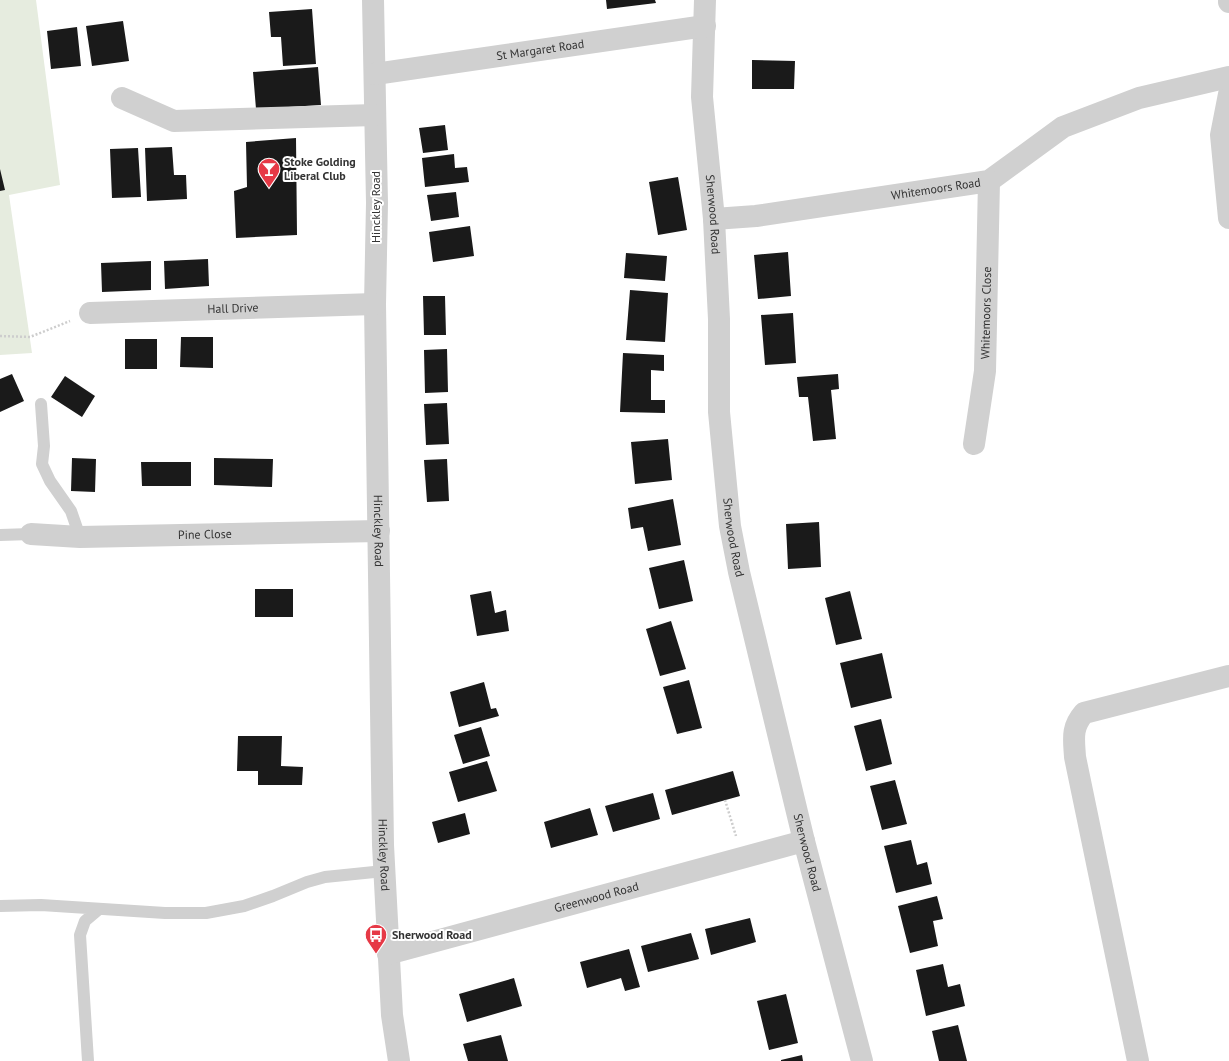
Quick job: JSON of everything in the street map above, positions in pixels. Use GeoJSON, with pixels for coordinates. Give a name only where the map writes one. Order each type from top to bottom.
{"type":"FeatureCollection","features":[{"type":"Feature","properties":{"kind":"street","name":"Hinckley Road"},"geometry":{"type":"LineString","coordinates":[[373,0],[377,203],[375,304],[384,871],[392,1015],[399,1061]]}},
{"type":"Feature","properties":{"kind":"street","name":"Sherwood Road"},"geometry":{"type":"LineString","coordinates":[[705,0],[702,97],[714,219],[719,319],[720,412],[730,526],[739,572],[804,841],[862,1061]]}},
{"type":"Feature","properties":{"kind":"street","name":"St Margaret Road"},"geometry":{"type":"LineString","coordinates":[[375,74],[705,26]]}},
{"type":"Feature","properties":{"kind":"street","name":"Whitemoors Road"},"geometry":{"type":"LineString","coordinates":[[714,219],[756,216],[989,181],[1063,127],[1139,98],[1229,77]]}},
{"type":"Feature","properties":{"kind":"street"},"geometry":{"type":"LineString","coordinates":[[1229,94],[1221,136],[1229,218]]}},
{"type":"Feature","properties":{"kind":"street"},"geometry":{"type":"LineString","coordinates":[[122,98],[174,121],[375,115]]}},
{"type":"Feature","properties":{"kind":"street","name":"Whitemoors Close"},"geometry":{"type":"LineString","coordinates":[[974,444],[985,370],[989,181]]}},
{"type":"Feature","properties":{"kind":"street","name":"Hall Drive"},"geometry":{"type":"LineString","coordinates":[[90,313],[375,304]]}},
{"type":"Feature","properties":{"kind":"street","name":"Pine Close"},"geometry":{"type":"LineString","coordinates":[[31,534],[80,537],[379,531]]}},
{"type":"Feature","properties":{"kind":"street"},"geometry":{"type":"LineString","coordinates":[[1138,1061],[1075,757],[1074,732],[1076,721],[1084,714],[1229,676]]}},
{"type":"Feature","properties":{"kind":"street","name":"Greenwood Road"},"geometry":{"type":"LineString","coordinates":[[388,954],[804,841]]}},
{"type":"Feature","properties":{"kind":"lane"},"geometry":{"type":"LineString","coordinates":[[41,404],[44,446],[42,464],[50,481],[71,511],[80,537]]}},
{"type":"Feature","properties":{"kind":"lane"},"geometry":{"type":"LineString","coordinates":[[0,535],[31,534]]}},
{"type":"Feature","properties":{"kind":"lane"},"geometry":{"type":"LineString","coordinates":[[0,906],[41,905],[98,910],[206,913],[244,906],[306,882],[338,876],[384,871]]}},
{"type":"Feature","properties":{"kind":"lane"},"geometry":{"type":"LineString","coordinates":[[88,1061],[80,936],[85,921],[98,910]]}},
{"type":"Feature","properties":{"kind":"path"},"geometry":{"type":"LineString","coordinates":[[0,336],[30,337],[90,313]]}},
{"type":"Feature","properties":{"kind":"path"},"geometry":{"type":"LineString","coordinates":[[725,800],[742,858]]}},
{"type":"Feature","properties":{"kind":"shaded area"},"geometry":{"type":"Polygon","coordinates":[[[0,0],[36,0],[60,185],[9,195],[32,353],[0,355],[0,0]]]}},
{"type":"Feature","properties":{"kind":"building"},"geometry":{"type":"Polygon","coordinates":[[[606,0],[655,0],[656,3],[607,9],[606,0]]]}},
{"type":"Feature","properties":{"kind":"building"},"geometry":{"type":"Polygon","coordinates":[[[312,9],[316,64],[283,66],[281,37],[271,37],[269,12],[312,9]]]}},
{"type":"Feature","properties":{"kind":"building"},"geometry":{"type":"Polygon","coordinates":[[[123,21],[129,61],[92,66],[86,26],[123,21]]]}},
{"type":"Feature","properties":{"kind":"building"},"geometry":{"type":"Polygon","coordinates":[[[77,27],[81,66],[51,69],[47,31],[77,27]]]}},
{"type":"Feature","properties":{"kind":"building"},"geometry":{"type":"Polygon","coordinates":[[[752,60],[795,61],[794,89],[752,89],[752,60]]]}},
{"type":"Feature","properties":{"kind":"building"},"geometry":{"type":"Polygon","coordinates":[[[318,67],[321,105],[256,109],[253,72],[318,67]]]}},
{"type":"Feature","properties":{"kind":"building"},"geometry":{"type":"Polygon","coordinates":[[[445,125],[448,150],[423,153],[419,128],[445,125]]]}},
{"type":"Feature","properties":{"kind":"building","name":"Stoke Golding Liberal Club"},"geometry":{"type":"Polygon","coordinates":[[[296,138],[297,235],[236,238],[234,191],[247,187],[246,142],[296,138]]]}},
{"type":"Feature","properties":{"kind":"building"},"geometry":{"type":"Polygon","coordinates":[[[172,147],[174,175],[186,175],[187,199],[147,201],[145,148],[172,147]]]}},
{"type":"Feature","properties":{"kind":"building"},"geometry":{"type":"Polygon","coordinates":[[[138,148],[141,197],[112,198],[110,149],[138,148]]]}},
{"type":"Feature","properties":{"kind":"building"},"geometry":{"type":"Polygon","coordinates":[[[454,154],[455,168],[467,167],[469,182],[425,187],[422,158],[454,154]]]}},
{"type":"Feature","properties":{"kind":"building"},"geometry":{"type":"Polygon","coordinates":[[[0,169],[5,190],[0,191],[0,169]]]}},
{"type":"Feature","properties":{"kind":"building"},"geometry":{"type":"Polygon","coordinates":[[[678,177],[687,230],[658,235],[649,182],[678,177]]]}},
{"type":"Feature","properties":{"kind":"building"},"geometry":{"type":"Polygon","coordinates":[[[456,192],[459,217],[431,221],[427,195],[456,192]]]}},
{"type":"Feature","properties":{"kind":"building"},"geometry":{"type":"Polygon","coordinates":[[[470,226],[474,256],[433,262],[429,232],[470,226]]]}},
{"type":"Feature","properties":{"kind":"building"},"geometry":{"type":"Polygon","coordinates":[[[788,252],[791,296],[758,299],[754,255],[788,252]]]}},
{"type":"Feature","properties":{"kind":"building"},"geometry":{"type":"Polygon","coordinates":[[[626,253],[667,256],[665,281],[624,278],[626,253]]]}},
{"type":"Feature","properties":{"kind":"building"},"geometry":{"type":"Polygon","coordinates":[[[208,259],[209,286],[165,289],[164,261],[208,259]]]}},
{"type":"Feature","properties":{"kind":"building"},"geometry":{"type":"Polygon","coordinates":[[[151,261],[151,290],[102,292],[101,263],[151,261]]]}},
{"type":"Feature","properties":{"kind":"building"},"geometry":{"type":"Polygon","coordinates":[[[630,290],[668,293],[665,342],[626,340],[630,290]]]}},
{"type":"Feature","properties":{"kind":"building"},"geometry":{"type":"Polygon","coordinates":[[[423,296],[445,296],[446,335],[424,335],[423,296]]]}},
{"type":"Feature","properties":{"kind":"building"},"geometry":{"type":"Polygon","coordinates":[[[793,313],[796,363],[765,365],[761,315],[793,313]]]}},
{"type":"Feature","properties":{"kind":"building"},"geometry":{"type":"Polygon","coordinates":[[[181,337],[213,337],[213,368],[180,367],[181,337]]]}},
{"type":"Feature","properties":{"kind":"building"},"geometry":{"type":"Polygon","coordinates":[[[125,339],[157,339],[157,369],[125,369],[125,339]]]}},
{"type":"Feature","properties":{"kind":"building"},"geometry":{"type":"Polygon","coordinates":[[[447,349],[448,392],[425,393],[424,350],[447,349]]]}},
{"type":"Feature","properties":{"kind":"building"},"geometry":{"type":"Polygon","coordinates":[[[623,353],[664,355],[664,371],[651,370],[651,400],[665,400],[665,413],[620,412],[623,353]]]}},
{"type":"Feature","properties":{"kind":"building"},"geometry":{"type":"Polygon","coordinates":[[[12,374],[24,401],[0,412],[0,379],[12,374]]]}},
{"type":"Feature","properties":{"kind":"building"},"geometry":{"type":"Polygon","coordinates":[[[838,374],[839,389],[831,390],[836,439],[813,441],[808,397],[799,397],[797,377],[838,374]]]}},
{"type":"Feature","properties":{"kind":"building"},"geometry":{"type":"Polygon","coordinates":[[[65,376],[95,396],[82,417],[51,397],[65,376]]]}},
{"type":"Feature","properties":{"kind":"building"},"geometry":{"type":"Polygon","coordinates":[[[447,403],[449,444],[426,445],[424,404],[447,403]]]}},
{"type":"Feature","properties":{"kind":"building"},"geometry":{"type":"Polygon","coordinates":[[[668,439],[672,480],[635,484],[631,442],[668,439]]]}},
{"type":"Feature","properties":{"kind":"building"},"geometry":{"type":"Polygon","coordinates":[[[72,458],[96,459],[95,492],[71,491],[72,458]]]}},
{"type":"Feature","properties":{"kind":"building"},"geometry":{"type":"Polygon","coordinates":[[[214,458],[273,459],[272,487],[214,485],[214,458]]]}},
{"type":"Feature","properties":{"kind":"building"},"geometry":{"type":"Polygon","coordinates":[[[447,459],[449,501],[427,502],[424,460],[447,459]]]}},
{"type":"Feature","properties":{"kind":"building"},"geometry":{"type":"Polygon","coordinates":[[[141,462],[191,462],[191,486],[142,486],[141,462]]]}},
{"type":"Feature","properties":{"kind":"building"},"geometry":{"type":"Polygon","coordinates":[[[673,499],[681,545],[648,551],[643,527],[631,529],[628,508],[673,499]]]}},
{"type":"Feature","properties":{"kind":"building"},"geometry":{"type":"Polygon","coordinates":[[[819,522],[821,567],[788,569],[786,524],[819,522]]]}},
{"type":"Feature","properties":{"kind":"building"},"geometry":{"type":"Polygon","coordinates":[[[684,560],[693,601],[659,609],[649,568],[684,560]]]}},
{"type":"Feature","properties":{"kind":"building"},"geometry":{"type":"Polygon","coordinates":[[[255,589],[293,589],[293,617],[255,617],[255,589]]]}},
{"type":"Feature","properties":{"kind":"building"},"geometry":{"type":"Polygon","coordinates":[[[491,591],[495,613],[506,610],[509,631],[477,636],[470,595],[491,591]]]}},
{"type":"Feature","properties":{"kind":"building"},"geometry":{"type":"Polygon","coordinates":[[[850,591],[862,639],[836,645],[825,598],[850,591]]]}},
{"type":"Feature","properties":{"kind":"building"},"geometry":{"type":"Polygon","coordinates":[[[671,621],[686,669],[660,676],[646,629],[671,621]]]}},
{"type":"Feature","properties":{"kind":"building"},"geometry":{"type":"Polygon","coordinates":[[[882,653],[892,698],[851,708],[840,663],[882,653]]]}},
{"type":"Feature","properties":{"kind":"building"},"geometry":{"type":"Polygon","coordinates":[[[689,680],[702,728],[677,734],[663,687],[689,680]]]}},
{"type":"Feature","properties":{"kind":"building"},"geometry":{"type":"Polygon","coordinates":[[[484,682],[491,709],[496,708],[499,716],[459,727],[450,692],[484,682]]]}},
{"type":"Feature","properties":{"kind":"building"},"geometry":{"type":"Polygon","coordinates":[[[881,719],[892,764],[866,771],[854,726],[881,719]]]}},
{"type":"Feature","properties":{"kind":"building"},"geometry":{"type":"Polygon","coordinates":[[[481,727],[490,756],[463,764],[454,735],[481,727]]]}},
{"type":"Feature","properties":{"kind":"building"},"geometry":{"type":"Polygon","coordinates":[[[238,736],[282,736],[281,766],[303,767],[302,785],[258,785],[258,771],[237,771],[238,736]]]}},
{"type":"Feature","properties":{"kind":"building"},"geometry":{"type":"Polygon","coordinates":[[[487,761],[497,791],[458,802],[449,772],[487,761]]]}},
{"type":"Feature","properties":{"kind":"building"},"geometry":{"type":"Polygon","coordinates":[[[733,771],[740,796],[672,815],[665,790],[733,771]]]}},
{"type":"Feature","properties":{"kind":"building"},"geometry":{"type":"Polygon","coordinates":[[[895,780],[907,824],[882,830],[870,786],[895,780]]]}},
{"type":"Feature","properties":{"kind":"building"},"geometry":{"type":"Polygon","coordinates":[[[653,793],[660,819],[613,832],[605,806],[653,793]]]}},
{"type":"Feature","properties":{"kind":"building"},"geometry":{"type":"Polygon","coordinates":[[[590,808],[598,835],[551,848],[544,822],[590,808]]]}},
{"type":"Feature","properties":{"kind":"building"},"geometry":{"type":"Polygon","coordinates":[[[465,813],[470,834],[438,843],[432,822],[465,813]]]}},
{"type":"Feature","properties":{"kind":"building"},"geometry":{"type":"Polygon","coordinates":[[[911,840],[917,865],[927,862],[932,884],[896,893],[884,846],[911,840]]]}},
{"type":"Feature","properties":{"kind":"building"},"geometry":{"type":"Polygon","coordinates":[[[937,896],[943,919],[933,921],[938,946],[910,953],[898,906],[937,896]]]}},
{"type":"Feature","properties":{"kind":"building"},"geometry":{"type":"Polygon","coordinates":[[[750,918],[756,942],[711,955],[705,929],[750,918]]]}},
{"type":"Feature","properties":{"kind":"building"},"geometry":{"type":"Polygon","coordinates":[[[691,933],[699,959],[648,972],[641,946],[691,933]]]}},
{"type":"Feature","properties":{"kind":"building"},"geometry":{"type":"Polygon","coordinates":[[[629,949],[640,987],[625,991],[621,978],[587,988],[580,962],[629,949]]]}},
{"type":"Feature","properties":{"kind":"building"},"geometry":{"type":"Polygon","coordinates":[[[943,964],[948,987],[960,984],[965,1006],[926,1016],[916,970],[943,964]]]}},
{"type":"Feature","properties":{"kind":"building"},"geometry":{"type":"Polygon","coordinates":[[[514,978],[522,1006],[467,1022],[459,994],[514,978]]]}},
{"type":"Feature","properties":{"kind":"building"},"geometry":{"type":"Polygon","coordinates":[[[786,994],[798,1043],[769,1050],[757,1001],[786,994]]]}},
{"type":"Feature","properties":{"kind":"building"},"geometry":{"type":"Polygon","coordinates":[[[958,1025],[967,1061],[939,1061],[932,1031],[958,1025]]]}},
{"type":"Feature","properties":{"kind":"building"},"geometry":{"type":"Polygon","coordinates":[[[501,1035],[508,1061],[468,1061],[463,1044],[501,1035]]]}},
{"type":"Feature","properties":{"kind":"building"},"geometry":{"type":"Polygon","coordinates":[[[802,1055],[803,1061],[781,1061],[781,1060],[802,1055]]]}},
{"type":"Feature","properties":{"kind":"place","name":"Stoke Golding Liberal Club"},"geometry":{"type":"Point","coordinates":[269,188]}},
{"type":"Feature","properties":{"kind":"place","name":"Sherwood Road"},"geometry":{"type":"Point","coordinates":[376,954]}}]}
